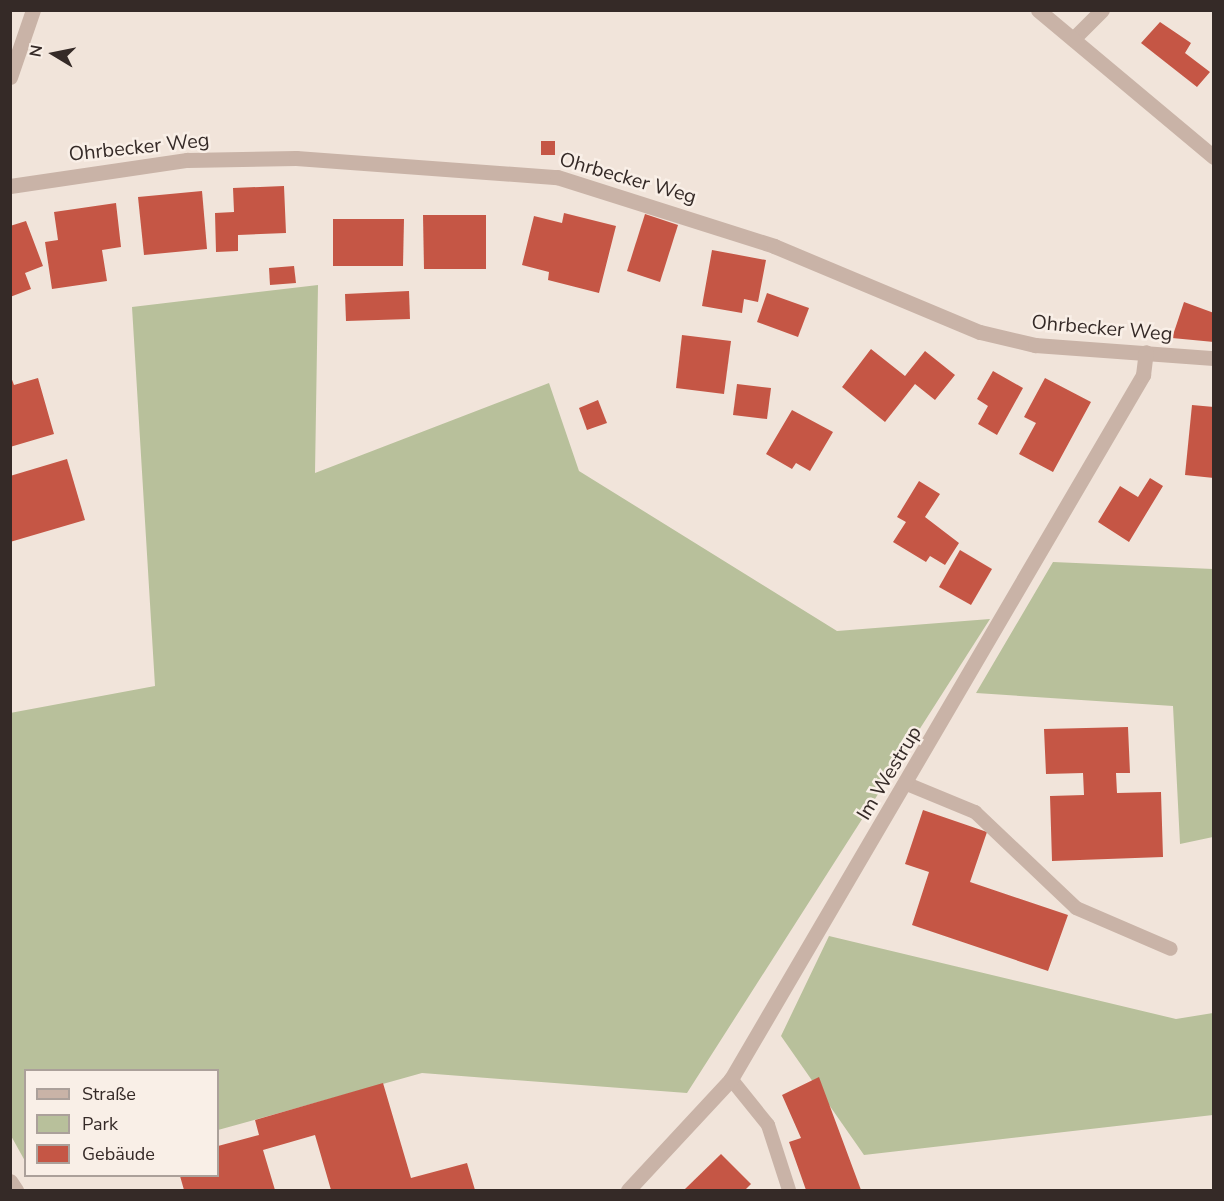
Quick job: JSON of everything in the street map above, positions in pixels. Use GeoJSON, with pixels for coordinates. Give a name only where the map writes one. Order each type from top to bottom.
{"type":"FeatureCollection","features":[{"type":"Feature","properties":{"kind":"street"},"geometry":{"type":"LineString","coordinates":[[10,77],[33,10]]}},
{"type":"Feature","properties":{"kind":"street"},"geometry":{"type":"LineString","coordinates":[[1038,10],[1214,157]]}},
{"type":"Feature","properties":{"kind":"street"},"geometry":{"type":"LineString","coordinates":[[1073,39],[1102,10]]}},
{"type":"Feature","properties":{"kind":"street","name":"Ohrbecker Weg"},"geometry":{"type":"LineString","coordinates":[[10,186],[187,160],[285,158],[557,177],[774,246],[980,332],[1035,345],[1214,358]]}},
{"type":"Feature","properties":{"kind":"street","name":"Im Westrup"},"geometry":{"type":"LineString","coordinates":[[628,1191],[731,1079],[907,784],[1143,375],[1146,352]]}},
{"type":"Feature","properties":{"kind":"street"},"geometry":{"type":"LineString","coordinates":[[10,1180],[16,1191]]}},
{"type":"Feature","properties":{"kind":"lane"},"geometry":{"type":"LineString","coordinates":[[907,784],[975,812],[1076,908],[1171,949]]}},
{"type":"Feature","properties":{"kind":"lane"},"geometry":{"type":"LineString","coordinates":[[731,1079],[768,1125],[789,1191]]}},
{"type":"Feature","properties":{"kind":"green space"},"geometry":{"type":"Polygon","coordinates":[[[318,285],[315,473],[549,383],[579,471],[837,631],[990,619],[687,1093],[422,1073],[219,1130],[219,1069],[24,1069],[24,1159],[10,1134],[10,713],[155,686],[132,307],[318,285]]]}},
{"type":"Feature","properties":{"kind":"green space"},"geometry":{"type":"Polygon","coordinates":[[[1053,562],[1213,569],[1213,837],[1180,844],[1173,706],[976,693],[1053,562]]]}},
{"type":"Feature","properties":{"kind":"green space"},"geometry":{"type":"Polygon","coordinates":[[[829,936],[1176,1019],[1213,1013],[1213,1115],[864,1155],[781,1036],[829,936]]]}},
{"type":"Feature","properties":{"kind":"building"},"geometry":{"type":"Polygon","coordinates":[[[1160,22],[1191,43],[1185,53],[1210,72],[1197,87],[1141,43],[1160,22]]]}},
{"type":"Feature","properties":{"kind":"building"},"geometry":{"type":"Polygon","coordinates":[[[541,141],[555,141],[555,155],[541,155],[541,141]]]}},
{"type":"Feature","properties":{"kind":"building"},"geometry":{"type":"Polygon","coordinates":[[[284,186],[286,233],[238,235],[238,251],[216,252],[215,213],[234,212],[233,188],[284,186]]]}},
{"type":"Feature","properties":{"kind":"building"},"geometry":{"type":"Polygon","coordinates":[[[202,191],[207,249],[144,255],[138,197],[202,191]]]}},
{"type":"Feature","properties":{"kind":"building"},"geometry":{"type":"Polygon","coordinates":[[[116,203],[121,247],[102,250],[107,281],[52,289],[45,242],[58,240],[54,212],[116,203]]]}},
{"type":"Feature","properties":{"kind":"building"},"geometry":{"type":"Polygon","coordinates":[[[564,213],[616,226],[599,293],[548,280],[549,272],[522,265],[534,216],[562,223],[564,213]]]}},
{"type":"Feature","properties":{"kind":"building"},"geometry":{"type":"Polygon","coordinates":[[[645,214],[678,225],[660,282],[627,271],[645,214]]]}},
{"type":"Feature","properties":{"kind":"building"},"geometry":{"type":"Polygon","coordinates":[[[423,215],[486,215],[486,269],[424,269],[423,215]]]}},
{"type":"Feature","properties":{"kind":"building"},"geometry":{"type":"Polygon","coordinates":[[[333,219],[404,219],[403,266],[333,266],[333,219]]]}},
{"type":"Feature","properties":{"kind":"building"},"geometry":{"type":"Polygon","coordinates":[[[26,221],[43,266],[25,273],[31,289],[10,297],[10,226],[26,221]]]}},
{"type":"Feature","properties":{"kind":"building"},"geometry":{"type":"Polygon","coordinates":[[[712,250],[766,260],[758,302],[744,299],[742,313],[702,306],[712,250]]]}},
{"type":"Feature","properties":{"kind":"building"},"geometry":{"type":"Polygon","coordinates":[[[294,266],[296,283],[270,285],[269,268],[294,266]]]}},
{"type":"Feature","properties":{"kind":"building"},"geometry":{"type":"Polygon","coordinates":[[[409,291],[410,319],[346,321],[345,294],[409,291]]]}},
{"type":"Feature","properties":{"kind":"building"},"geometry":{"type":"Polygon","coordinates":[[[767,293],[809,308],[798,337],[757,322],[767,293]]]}},
{"type":"Feature","properties":{"kind":"building"},"geometry":{"type":"Polygon","coordinates":[[[1184,302],[1214,313],[1214,342],[1172,338],[1184,302]]]}},
{"type":"Feature","properties":{"kind":"building"},"geometry":{"type":"Polygon","coordinates":[[[682,335],[731,341],[724,394],[676,388],[682,335]]]}},
{"type":"Feature","properties":{"kind":"building"},"geometry":{"type":"Polygon","coordinates":[[[871,349],[905,376],[925,351],[955,375],[935,400],[915,384],[885,422],[842,387],[871,349]]]}},
{"type":"Feature","properties":{"kind":"building"},"geometry":{"type":"Polygon","coordinates":[[[993,371],[1023,388],[997,435],[978,424],[988,406],[977,399],[993,371]]]}},
{"type":"Feature","properties":{"kind":"building"},"geometry":{"type":"Polygon","coordinates":[[[11,377],[14,385],[38,378],[54,434],[10,447],[11,377]]]}},
{"type":"Feature","properties":{"kind":"building"},"geometry":{"type":"Polygon","coordinates":[[[1045,378],[1091,402],[1053,472],[1019,454],[1036,423],[1024,417],[1045,378]]]}},
{"type":"Feature","properties":{"kind":"building"},"geometry":{"type":"Polygon","coordinates":[[[737,384],[771,388],[767,419],[733,415],[737,384]]]}},
{"type":"Feature","properties":{"kind":"building"},"geometry":{"type":"Polygon","coordinates":[[[598,400],[607,423],[587,430],[579,408],[598,400]]]}},
{"type":"Feature","properties":{"kind":"building"},"geometry":{"type":"Polygon","coordinates":[[[1192,405],[1214,407],[1214,478],[1185,475],[1192,405]]]}},
{"type":"Feature","properties":{"kind":"building"},"geometry":{"type":"Polygon","coordinates":[[[792,410],[833,432],[810,471],[796,463],[792,469],[766,454],[792,410]]]}},
{"type":"Feature","properties":{"kind":"building"},"geometry":{"type":"Polygon","coordinates":[[[67,459],[85,520],[10,542],[10,476],[67,459]]]}},
{"type":"Feature","properties":{"kind":"building"},"geometry":{"type":"Polygon","coordinates":[[[1150,478],[1163,486],[1129,542],[1098,522],[1120,486],[1138,497],[1150,478]]]}},
{"type":"Feature","properties":{"kind":"building"},"geometry":{"type":"Polygon","coordinates":[[[919,481],[940,494],[925,517],[959,543],[945,565],[930,556],[926,562],[893,542],[906,522],[897,517],[919,481]]]}},
{"type":"Feature","properties":{"kind":"building"},"geometry":{"type":"Polygon","coordinates":[[[960,550],[992,569],[971,605],[939,587],[960,550]]]}},
{"type":"Feature","properties":{"kind":"building"},"geometry":{"type":"Polygon","coordinates":[[[1128,727],[1130,773],[1116,773],[1117,793],[1161,792],[1163,857],[1052,861],[1050,796],[1084,795],[1083,773],[1046,774],[1044,729],[1128,727]]]}},
{"type":"Feature","properties":{"kind":"building"},"geometry":{"type":"Polygon","coordinates":[[[923,810],[987,832],[970,882],[1068,915],[1048,971],[912,925],[929,872],[905,864],[923,810]]]}},
{"type":"Feature","properties":{"kind":"building"},"geometry":{"type":"Polygon","coordinates":[[[819,1077],[861,1190],[806,1190],[789,1142],[801,1138],[782,1095],[819,1077]]]}},
{"type":"Feature","properties":{"kind":"building"},"geometry":{"type":"Polygon","coordinates":[[[383,1083],[411,1178],[467,1163],[475,1190],[331,1190],[315,1135],[263,1150],[275,1190],[184,1190],[180,1177],[219,1177],[219,1146],[259,1135],[255,1120],[383,1083]]]}},
{"type":"Feature","properties":{"kind":"building"},"geometry":{"type":"Polygon","coordinates":[[[721,1154],[751,1184],[745,1190],[684,1190],[721,1154]]]}}]}
